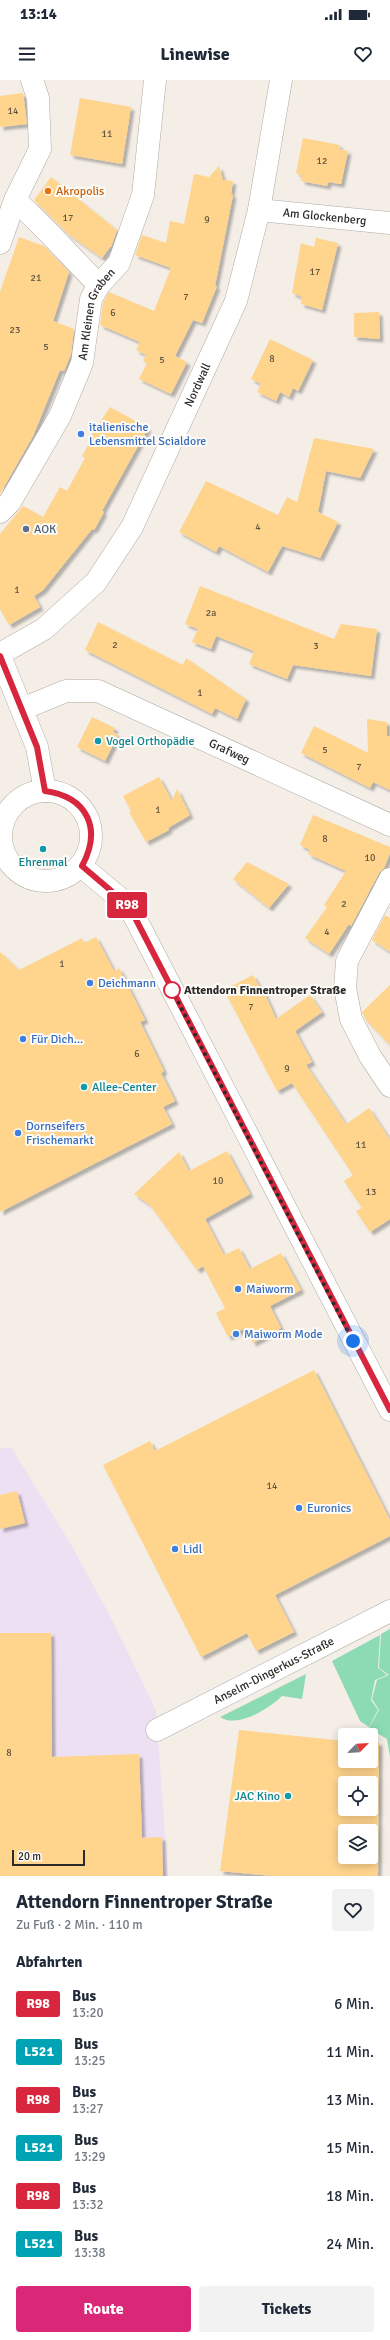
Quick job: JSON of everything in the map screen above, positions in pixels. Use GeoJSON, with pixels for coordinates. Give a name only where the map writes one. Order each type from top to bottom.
{"type":"FeatureCollection","features":[{"type":"Feature","properties":{"kind":"street"},"geometry":{"type":"LineString","coordinates":[[0,243],[15,200],[40,149],[38,98],[32,80]]}},
{"type":"Feature","properties":{"kind":"street","name":"Am Kleinen Graben"},"geometry":{"type":"LineString","coordinates":[[0,512],[10,502],[62,410],[82,363],[90,299],[99,285],[119,263],[143,195],[155,80]]}},
{"type":"Feature","properties":{"kind":"street","name":"Nordwall"},"geometry":{"type":"LineString","coordinates":[[0,655],[44,629],[96,582],[132,527],[236,301],[259,210],[281,80]]}},
{"type":"Feature","properties":{"kind":"street"},"geometry":{"type":"LineString","coordinates":[[15,200],[47,228],[58,243],[99,285]]}},
{"type":"Feature","properties":{"kind":"street","name":"Am Glockenberg"},"geometry":{"type":"LineString","coordinates":[[259,210],[390,223]]}},
{"type":"Feature","properties":{"kind":"street"},"geometry":{"type":"LineString","coordinates":[[0,655],[37,747],[45,791]]}},
{"type":"Feature","properties":{"kind":"street","name":"Grafweg"},"geometry":{"type":"LineString","coordinates":[[22,709],[66,691],[98,691],[390,825]]}},
{"type":"Feature","properties":{"kind":"street"},"geometry":{"type":"LineString","coordinates":[[45,791],[60,793],[73,800],[87,817],[90,824],[92,838],[89,853],[82,866],[70,876],[55,881],[40,882],[25,877],[4,861],[1,836],[3,822],[9,810],[19,800],[32,793],[45,791]]}},
{"type":"Feature","properties":{"kind":"street"},"geometry":{"type":"LineString","coordinates":[[82,866],[129,906],[390,1410]]}},
{"type":"Feature","properties":{"kind":"street"},"geometry":{"type":"LineString","coordinates":[[390,879],[347,961],[345,988],[352,1019],[370,1056],[390,1086]]}},
{"type":"Feature","properties":{"kind":"street","name":"Anselm-Dingerkus-Straße"},"geometry":{"type":"LineString","coordinates":[[157,1730],[390,1611]]}},
{"type":"Feature","properties":{"kind":"shaded area"},"geometry":{"type":"Polygon","coordinates":[[[11,1447],[69,1541],[109,1614],[156,1710],[168,1876],[0,1876],[0,1449],[11,1447]]]}},
{"type":"Feature","properties":{"kind":"green space"},"geometry":{"type":"Polygon","coordinates":[[[390,1629],[390,1757],[387,1739],[378,1734],[378,1728],[369,1728],[379,1710],[372,1699],[377,1680],[389,1675],[379,1668],[381,1634],[390,1629]]]}},
{"type":"Feature","properties":{"kind":"green space"},"geometry":{"type":"Polygon","coordinates":[[[380,1635],[378,1668],[387,1675],[375,1680],[371,1700],[378,1710],[369,1727],[360,1721],[332,1661],[380,1635]]]}},
{"type":"Feature","properties":{"kind":"green space"},"geometry":{"type":"Polygon","coordinates":[[[306,1674],[302,1699],[282,1696],[270,1706],[253,1716],[235,1720],[227,1720],[220,1717],[306,1674]]]}},
{"type":"Feature","properties":{"kind":"building"},"geometry":{"type":"Polygon","coordinates":[[[23,93],[27,124],[0,127],[0,96],[23,93]]]}},
{"type":"Feature","properties":{"kind":"building"},"geometry":{"type":"Polygon","coordinates":[[[80,98],[131,107],[122,164],[70,155],[80,98]]]}},
{"type":"Feature","properties":{"kind":"building"},"geometry":{"type":"Polygon","coordinates":[[[303,138],[340,145],[339,149],[348,151],[341,184],[328,182],[327,186],[301,181],[302,176],[296,173],[303,138]]]}},
{"type":"Feature","properties":{"kind":"building"},"geometry":{"type":"Polygon","coordinates":[[[219,166],[223,180],[233,181],[231,194],[233,195],[215,286],[217,286],[202,323],[193,320],[175,356],[187,362],[171,394],[139,379],[147,363],[143,361],[146,355],[136,350],[140,342],[100,325],[103,303],[109,292],[154,311],[171,268],[135,255],[142,235],[166,243],[170,221],[184,224],[194,174],[209,177],[219,166]]]}},
{"type":"Feature","properties":{"kind":"building"},"geometry":{"type":"Polygon","coordinates":[[[51,177],[117,230],[111,247],[102,258],[68,234],[34,200],[51,177]]]}},
{"type":"Feature","properties":{"kind":"building"},"geometry":{"type":"Polygon","coordinates":[[[19,237],[44,246],[69,272],[53,321],[74,329],[71,354],[64,371],[60,370],[33,436],[0,494],[0,292],[19,237]]]}},
{"type":"Feature","properties":{"kind":"building"},"geometry":{"type":"Polygon","coordinates":[[[316,238],[338,243],[322,310],[301,304],[302,297],[292,293],[301,243],[314,247],[316,238]]]}},
{"type":"Feature","properties":{"kind":"building"},"geometry":{"type":"Polygon","coordinates":[[[379,312],[380,339],[354,337],[354,313],[379,312]]]}},
{"type":"Feature","properties":{"kind":"building"},"geometry":{"type":"Polygon","coordinates":[[[270,339],[313,360],[298,391],[293,388],[289,397],[280,392],[276,401],[257,392],[261,384],[251,379],[270,339]]]}},
{"type":"Feature","properties":{"kind":"building"},"geometry":{"type":"Polygon","coordinates":[[[110,407],[148,428],[102,511],[104,512],[94,530],[92,529],[43,590],[34,596],[40,607],[9,625],[0,609],[0,534],[23,506],[43,517],[60,487],[67,491],[85,458],[82,456],[91,440],[89,439],[110,407]]]}},
{"type":"Feature","properties":{"kind":"building"},"geometry":{"type":"Polygon","coordinates":[[[314,438],[374,449],[360,478],[326,471],[318,512],[338,522],[320,558],[282,546],[268,572],[219,546],[216,552],[179,532],[206,481],[278,515],[287,497],[297,502],[314,438]]]}},
{"type":"Feature","properties":{"kind":"building"},"geometry":{"type":"Polygon","coordinates":[[[200,586],[334,639],[341,624],[377,629],[371,676],[293,665],[287,679],[249,664],[254,651],[216,636],[211,649],[192,642],[198,629],[185,624],[200,586]]]}},
{"type":"Feature","properties":{"kind":"building"},"geometry":{"type":"Polygon","coordinates":[[[98,622],[183,665],[186,658],[246,699],[237,719],[215,708],[212,714],[85,650],[98,622]]]}},
{"type":"Feature","properties":{"kind":"building","name":"Vogel Orthopädie"},"geometry":{"type":"Polygon","coordinates":[[[92,717],[115,728],[113,732],[118,735],[105,761],[77,747],[92,717]]]}},
{"type":"Feature","properties":{"kind":"building"},"geometry":{"type":"Polygon","coordinates":[[[367,719],[387,722],[387,736],[390,736],[390,790],[373,782],[370,788],[301,753],[314,726],[368,753],[367,719]]]}},
{"type":"Feature","properties":{"kind":"building"},"geometry":{"type":"Polygon","coordinates":[[[159,777],[172,801],[177,789],[190,815],[168,828],[169,830],[146,842],[129,812],[131,811],[123,796],[159,777]]]}},
{"type":"Feature","properties":{"kind":"building"},"geometry":{"type":"Polygon","coordinates":[[[313,815],[390,847],[390,853],[384,868],[379,873],[351,926],[349,924],[329,954],[305,938],[327,907],[324,905],[346,871],[308,854],[310,850],[300,845],[313,815]]]}},
{"type":"Feature","properties":{"kind":"building"},"geometry":{"type":"Polygon","coordinates":[[[247,862],[289,884],[269,908],[233,879],[247,862]]]}},
{"type":"Feature","properties":{"kind":"building"},"geometry":{"type":"Polygon","coordinates":[[[385,915],[390,918],[390,952],[372,940],[385,915]]]}},
{"type":"Feature","properties":{"kind":"building","name":"Allee-Center"},"geometry":{"type":"Polygon","coordinates":[[[96,937],[114,971],[119,968],[145,1020],[140,1022],[164,1071],[161,1073],[175,1101],[163,1107],[172,1124],[0,1212],[0,952],[19,970],[82,938],[84,943],[96,937]]]}},
{"type":"Feature","properties":{"kind":"building"},"geometry":{"type":"Polygon","coordinates":[[[253,975],[262,991],[263,990],[276,1019],[310,995],[322,1012],[295,1031],[312,1062],[306,1065],[346,1124],[369,1108],[390,1140],[390,1219],[370,1232],[356,1211],[362,1208],[344,1181],[353,1175],[292,1083],[277,1091],[224,990],[253,975]]]}},
{"type":"Feature","properties":{"kind":"building"},"geometry":{"type":"Polygon","coordinates":[[[390,985],[390,1045],[366,1020],[362,1012],[390,985]]]}},
{"type":"Feature","properties":{"kind":"building"},"geometry":{"type":"Polygon","coordinates":[[[227,1151],[250,1194],[205,1219],[224,1255],[239,1248],[250,1269],[281,1253],[301,1290],[270,1306],[281,1328],[253,1343],[245,1328],[228,1337],[216,1313],[225,1308],[203,1266],[197,1270],[150,1205],[134,1194],[179,1152],[189,1171],[227,1151]]]}},
{"type":"Feature","properties":{"kind":"building"},"geometry":{"type":"Polygon","coordinates":[[[314,1370],[390,1520],[390,1536],[275,1595],[294,1632],[256,1651],[247,1633],[201,1657],[103,1465],[150,1441],[155,1451],[314,1370]]]}},
{"type":"Feature","properties":{"kind":"building"},"geometry":{"type":"Polygon","coordinates":[[[17,1491],[25,1523],[0,1529],[0,1495],[17,1491]]]}},
{"type":"Feature","properties":{"kind":"building"},"geometry":{"type":"Polygon","coordinates":[[[0,1633],[51,1633],[52,1757],[139,1754],[142,1838],[162,1837],[163,1876],[0,1876],[0,1633]]]}},
{"type":"Feature","properties":{"kind":"building","name":"JAC Kino"},"geometry":{"type":"Polygon","coordinates":[[[239,1730],[338,1740],[338,1768],[378,1768],[379,1742],[378,1876],[274,1876],[220,1871],[239,1730]]]}},
{"type":"Feature","properties":{"kind":"bus line","name":"R98"},"geometry":{"type":"LineString","coordinates":[[0,656],[37,747],[45,791],[60,793],[73,800],[84,810],[90,824],[92,838],[89,853],[82,866],[129,906],[390,1410]]}},
{"type":"Feature","properties":{"kind":"place","name":"Akropolis"},"geometry":{"type":"Point","coordinates":[48,191]}},
{"type":"Feature","properties":{"kind":"place","name":"italienische Lebensmittel Scialdore"},"geometry":{"type":"Point","coordinates":[81,434]}},
{"type":"Feature","properties":{"kind":"place","name":"AOK"},"geometry":{"type":"Point","coordinates":[26,529]}},
{"type":"Feature","properties":{"kind":"place","name":"Vogel Orthopädie"},"geometry":{"type":"Point","coordinates":[98,741]}},
{"type":"Feature","properties":{"kind":"place","name":"Ehrenmal"},"geometry":{"type":"Point","coordinates":[43,849]}},
{"type":"Feature","properties":{"kind":"place","name":"Deichmann"},"geometry":{"type":"Point","coordinates":[90,983]}},
{"type":"Feature","properties":{"kind":"place","name":"Attendorn Finnentroper Straße"},"geometry":{"type":"Point","coordinates":[172,990]}},
{"type":"Feature","properties":{"kind":"place","name":"Für Dich..."},"geometry":{"type":"Point","coordinates":[23,1039]}},
{"type":"Feature","properties":{"kind":"place","name":"Allee-Center"},"geometry":{"type":"Point","coordinates":[84,1087]}},
{"type":"Feature","properties":{"kind":"place","name":"Dornseifers Frischemarkt"},"geometry":{"type":"Point","coordinates":[18,1133]}},
{"type":"Feature","properties":{"kind":"place","name":"Maiworm"},"geometry":{"type":"Point","coordinates":[238,1289]}},
{"type":"Feature","properties":{"kind":"place","name":"Maiworm Mode"},"geometry":{"type":"Point","coordinates":[236,1334]}},
{"type":"Feature","properties":{"kind":"place","name":"Euronics"},"geometry":{"type":"Point","coordinates":[299,1508]}},
{"type":"Feature","properties":{"kind":"place","name":"Lidl"},"geometry":{"type":"Point","coordinates":[175,1549]}},
{"type":"Feature","properties":{"kind":"place","name":"JAC Kino"},"geometry":{"type":"Point","coordinates":[288,1796]}},
{"type":"Feature","properties":{"kind":"route"},"geometry":{"type":"LineString","coordinates":[[172,990],[353,1341]]}}]}
